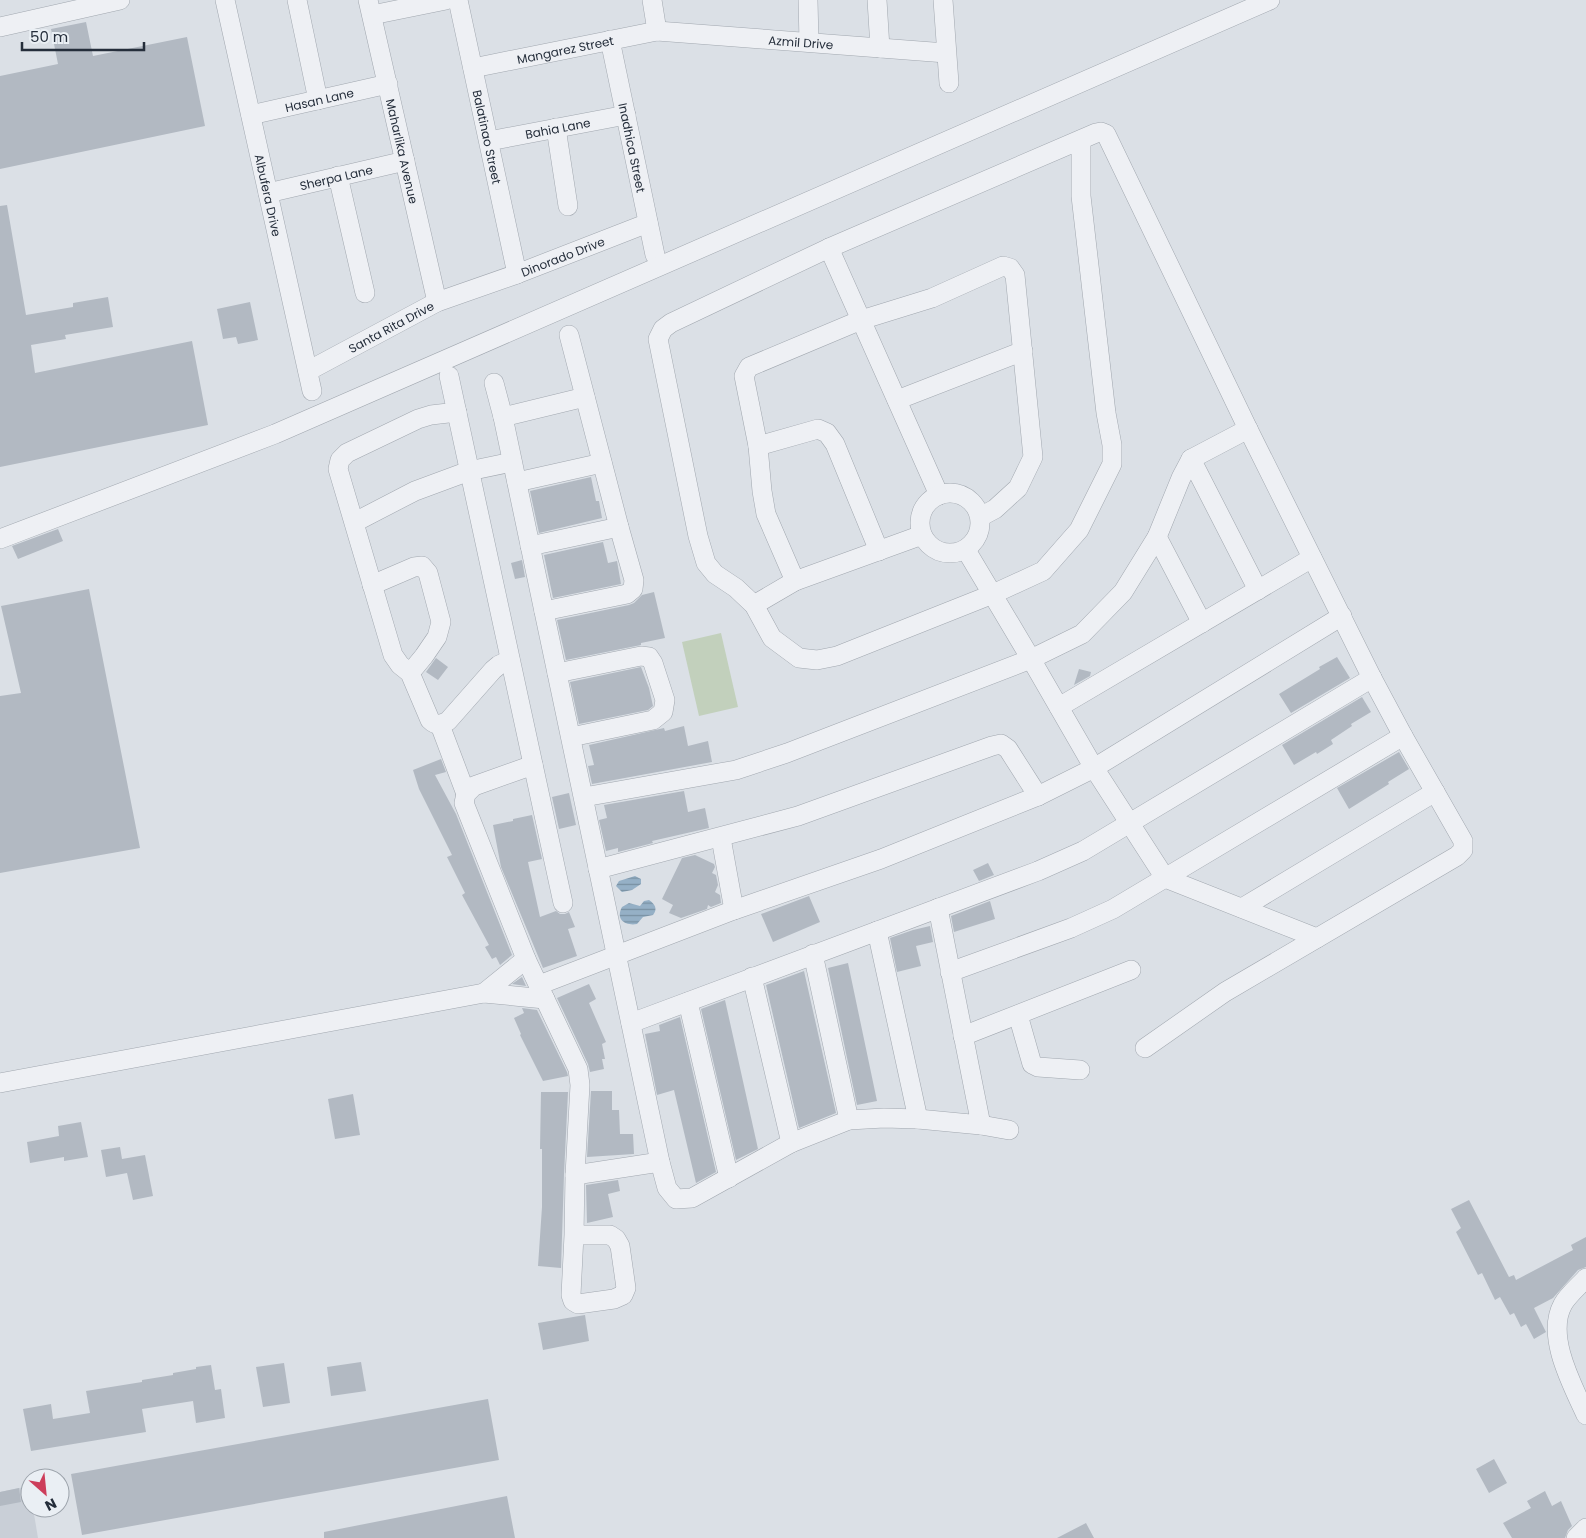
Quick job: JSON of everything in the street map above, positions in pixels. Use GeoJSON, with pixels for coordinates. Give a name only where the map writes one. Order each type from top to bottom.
{"type":"FeatureCollection","features":[{"type":"Feature","properties":{"kind":"street"},"geometry":{"type":"LineString","coordinates":[[0,26],[120,0]]}},
{"type":"Feature","properties":{"kind":"street","name":"Albufera Drive"},"geometry":{"type":"LineString","coordinates":[[225,0],[312,391]]}},
{"type":"Feature","properties":{"kind":"street"},"geometry":{"type":"LineString","coordinates":[[297,0],[318,100]]}},
{"type":"Feature","properties":{"kind":"street"},"geometry":{"type":"LineString","coordinates":[[370,8],[446,0]]}},
{"type":"Feature","properties":{"kind":"street","name":"Balatinao Street"},"geometry":{"type":"LineString","coordinates":[[458,0],[517,274]]}},
{"type":"Feature","properties":{"kind":"street"},"geometry":{"type":"LineString","coordinates":[[652,0],[657,31]]}},
{"type":"Feature","properties":{"kind":"street"},"geometry":{"type":"LineString","coordinates":[[808,0],[809,42]]}},
{"type":"Feature","properties":{"kind":"street"},"geometry":{"type":"LineString","coordinates":[[877,0],[880,48]]}},
{"type":"Feature","properties":{"kind":"street"},"geometry":{"type":"LineString","coordinates":[[943,0],[948,83]]}},
{"type":"Feature","properties":{"kind":"street"},"geometry":{"type":"LineString","coordinates":[[0,539],[275,434],[1270,0]]}},
{"type":"Feature","properties":{"kind":"street","name":"Maharlika Avenue"},"geometry":{"type":"LineString","coordinates":[[370,8],[438,302]]}},
{"type":"Feature","properties":{"kind":"street","name":"Mangarez Street"},"geometry":{"type":"LineString","coordinates":[[473,68],[657,31]]}},
{"type":"Feature","properties":{"kind":"street","name":"Azmil Drive"},"geometry":{"type":"LineString","coordinates":[[657,31],[946,53]]}},
{"type":"Feature","properties":{"kind":"street","name":"Inadhica Street"},"geometry":{"type":"LineString","coordinates":[[610,40],[655,255]]}},
{"type":"Feature","properties":{"kind":"street","name":"Hasan Lane"},"geometry":{"type":"LineString","coordinates":[[250,115],[388,84]]}},
{"type":"Feature","properties":{"kind":"street","name":"Bahia Lane"},"geometry":{"type":"LineString","coordinates":[[489,141],[626,115]]}},
{"type":"Feature","properties":{"kind":"street"},"geometry":{"type":"LineString","coordinates":[[556,128],[568,206]]}},
{"type":"Feature","properties":{"kind":"street"},"geometry":{"type":"LineString","coordinates":[[1081,140],[1081,196],[1106,413],[1112,445],[1112,464],[1079,530],[1043,571],[993,594],[837,656],[817,660],[798,658],[772,638],[754,605],[736,588],[715,574],[706,563],[698,536],[658,339],[663,329],[671,323],[829,248],[1096,133],[1106,134],[1248,429],[1372,678],[1402,736],[1463,841],[1463,850],[1457,856],[1225,992],[1145,1048]]}},
{"type":"Feature","properties":{"kind":"street","name":"Sherpa Lane"},"geometry":{"type":"LineString","coordinates":[[268,192],[405,161]]}},
{"type":"Feature","properties":{"kind":"street"},"geometry":{"type":"LineString","coordinates":[[338,176],[365,293]]}},
{"type":"Feature","properties":{"kind":"street","name":"Dinorado Drive"},"geometry":{"type":"LineString","coordinates":[[477,288],[648,222]]}},
{"type":"Feature","properties":{"kind":"street"},"geometry":{"type":"LineString","coordinates":[[829,248],[939,495]]}},
{"type":"Feature","properties":{"kind":"street"},"geometry":{"type":"LineString","coordinates":[[795,581],[766,514],[758,446],[744,376],[749,367],[861,320],[932,298],[1003,266],[1010,268],[1015,275],[1033,456],[1018,488],[995,509],[980,517]]}},
{"type":"Feature","properties":{"kind":"street","name":"Santa Rita Drive"},"geometry":{"type":"LineString","coordinates":[[308,371],[438,302],[477,288]]}},
{"type":"Feature","properties":{"kind":"street"},"geometry":{"type":"LineString","coordinates":[[544,611],[627,594],[633,589],[634,580],[569,335]]}},
{"type":"Feature","properties":{"kind":"street"},"geometry":{"type":"LineString","coordinates":[[897,400],[1023,351]]}},
{"type":"Feature","properties":{"kind":"street"},"geometry":{"type":"LineString","coordinates":[[449,376],[563,903]]}},
{"type":"Feature","properties":{"kind":"street"},"geometry":{"type":"LineString","coordinates":[[494,383],[517,482],[667,1188],[676,1199],[692,1198],[791,1143],[849,1120],[918,1119],[981,1125],[1010,1130]]}},
{"type":"Feature","properties":{"kind":"street"},"geometry":{"type":"LineString","coordinates":[[503,417],[585,397]]}},
{"type":"Feature","properties":{"kind":"street"},"geometry":{"type":"LineString","coordinates":[[457,412],[431,414],[418,419],[347,454],[340,460],[338,469],[393,655],[400,665],[410,673],[430,720],[434,724],[440,725],[448,721],[493,670],[510,660]]}},
{"type":"Feature","properties":{"kind":"street"},"geometry":{"type":"LineString","coordinates":[[758,446],[818,429],[827,433],[834,444],[879,551]]}},
{"type":"Feature","properties":{"kind":"street"},"geometry":{"type":"LineString","coordinates":[[584,797],[736,770],[787,753],[1031,659],[1082,634],[1123,592],[1157,537],[1181,478],[1191,459],[1248,429]]}},
{"type":"Feature","properties":{"kind":"street"},"geometry":{"type":"LineString","coordinates":[[1191,459],[1258,590]]}},
{"type":"Feature","properties":{"kind":"street"},"geometry":{"type":"LineString","coordinates":[[354,522],[415,491],[469,472],[512,462]]}},
{"type":"Feature","properties":{"kind":"street"},"geometry":{"type":"LineString","coordinates":[[517,482],[602,463]]}},
{"type":"Feature","properties":{"kind":"street"},"geometry":{"type":"LineString","coordinates":[[952,493],[964,496],[975,505],[980,517],[978,536],[966,550],[949,554],[933,548],[922,535],[920,520],[926,505],[939,495],[952,493]]}},
{"type":"Feature","properties":{"kind":"street"},"geometry":{"type":"LineString","coordinates":[[530,546],[619,527]]}},
{"type":"Feature","properties":{"kind":"street"},"geometry":{"type":"LineString","coordinates":[[754,605],[795,581],[922,535]]}},
{"type":"Feature","properties":{"kind":"street"},"geometry":{"type":"LineString","coordinates":[[1157,537],[1202,623]]}},
{"type":"Feature","properties":{"kind":"street"},"geometry":{"type":"LineString","coordinates":[[966,550],[1094,768],[1164,878],[1317,938]]}},
{"type":"Feature","properties":{"kind":"street"},"geometry":{"type":"LineString","coordinates":[[1059,708],[1312,558]]}},
{"type":"Feature","properties":{"kind":"street"},"geometry":{"type":"LineString","coordinates":[[372,585],[414,567],[422,566],[428,572],[441,622],[437,637],[410,673]]}},
{"type":"Feature","properties":{"kind":"street"},"geometry":{"type":"LineString","coordinates":[[0,1083],[484,993],[542,992],[617,956],[734,910],[881,859],[1038,796],[1094,768],[1342,616]]}},
{"type":"Feature","properties":{"kind":"street"},"geometry":{"type":"LineString","coordinates":[[557,673],[640,656],[649,657],[654,663],[665,700],[663,712],[653,720],[571,737]]}},
{"type":"Feature","properties":{"kind":"street"},"geometry":{"type":"LineString","coordinates":[[631,1023],[1038,871],[1083,851],[1372,678]]}},
{"type":"Feature","properties":{"kind":"street"},"geometry":{"type":"LineString","coordinates":[[440,725],[466,794]]}},
{"type":"Feature","properties":{"kind":"street"},"geometry":{"type":"LineString","coordinates":[[950,972],[1071,928],[1112,909],[1402,736]]}},
{"type":"Feature","properties":{"kind":"street"},"geometry":{"type":"LineString","coordinates":[[598,869],[721,838],[798,816],[1001,744],[1008,749],[1038,796]]}},
{"type":"Feature","properties":{"kind":"street"},"geometry":{"type":"LineString","coordinates":[[533,765],[474,786],[466,794],[464,803],[526,959],[578,1069],[580,1085],[574,1235]]}},
{"type":"Feature","properties":{"kind":"street"},"geometry":{"type":"LineString","coordinates":[[1242,908],[1435,792]]}},
{"type":"Feature","properties":{"kind":"street"},"geometry":{"type":"LineString","coordinates":[[721,838],[734,910]]}},
{"type":"Feature","properties":{"kind":"street"},"geometry":{"type":"LineString","coordinates":[[938,908],[981,1125]]}},
{"type":"Feature","properties":{"kind":"street"},"geometry":{"type":"LineString","coordinates":[[877,931],[918,1119]]}},
{"type":"Feature","properties":{"kind":"street"},"geometry":{"type":"LineString","coordinates":[[814,954],[849,1120]]}},
{"type":"Feature","properties":{"kind":"street"},"geometry":{"type":"LineString","coordinates":[[484,993],[526,959]]}},
{"type":"Feature","properties":{"kind":"street"},"geometry":{"type":"LineString","coordinates":[[963,1036],[1131,970]]}},
{"type":"Feature","properties":{"kind":"street"},"geometry":{"type":"LineString","coordinates":[[752,977],[791,1143]]}},
{"type":"Feature","properties":{"kind":"street"},"geometry":{"type":"LineString","coordinates":[[688,1002],[729,1178]]}},
{"type":"Feature","properties":{"kind":"street"},"geometry":{"type":"LineString","coordinates":[[1018,1015],[1032,1064],[1038,1067],[1080,1070]]}},
{"type":"Feature","properties":{"kind":"street"},"geometry":{"type":"LineString","coordinates":[[575,1176],[660,1162]]}},
{"type":"Feature","properties":{"kind":"street"},"geometry":{"type":"LineString","coordinates":[[1586,1278],[1562,1304],[1556,1326],[1562,1360],[1586,1415]]}},
{"type":"Feature","properties":{"kind":"street"},"geometry":{"type":"LineString","coordinates":[[1576,1538],[1586,1528]]}},
{"type":"Feature","properties":{"kind":"shaded area"},"geometry":{"type":"Polygon","coordinates":[[[20,1488],[20,1518],[35,1518],[38,1538],[0,1538],[0,1492],[20,1488]]]}},
{"type":"Feature","properties":{"kind":"green space"},"geometry":{"type":"Polygon","coordinates":[[[721,633],[738,707],[699,716],[682,642],[721,633]]]}},
{"type":"Feature","properties":{"kind":"water"},"geometry":{"type":"Polygon","coordinates":[[[635,876],[641,879],[641,884],[632,890],[622,892],[616,886],[619,881],[635,876]]]}},
{"type":"Feature","properties":{"kind":"water"},"geometry":{"type":"Polygon","coordinates":[[[649,900],[655,907],[653,915],[643,917],[637,924],[629,924],[621,919],[620,912],[622,907],[629,903],[640,906],[644,901],[649,900]]]}},
{"type":"Feature","properties":{"kind":"building"},"geometry":{"type":"Polygon","coordinates":[[[86,22],[93,56],[187,37],[205,126],[0,169],[0,76],[58,64],[51,29],[86,22]]]}},
{"type":"Feature","properties":{"kind":"building"},"geometry":{"type":"Polygon","coordinates":[[[7,205],[26,315],[73,307],[73,303],[108,297],[113,327],[65,335],[66,339],[31,345],[35,373],[192,341],[208,425],[0,467],[0,206],[7,205]]]}},
{"type":"Feature","properties":{"kind":"building"},"geometry":{"type":"Polygon","coordinates":[[[250,302],[258,340],[238,344],[236,337],[223,339],[217,309],[250,302]]]}},
{"type":"Feature","properties":{"kind":"building"},"geometry":{"type":"Polygon","coordinates":[[[591,477],[596,501],[599,501],[602,518],[539,533],[530,491],[591,477]]]}},
{"type":"Feature","properties":{"kind":"building"},"geometry":{"type":"Polygon","coordinates":[[[58,529],[63,541],[18,559],[12,546],[58,529]]]}},
{"type":"Feature","properties":{"kind":"building"},"geometry":{"type":"Polygon","coordinates":[[[603,542],[608,563],[617,561],[621,584],[553,598],[544,555],[603,542]]]}},
{"type":"Feature","properties":{"kind":"building"},"geometry":{"type":"Polygon","coordinates":[[[522,560],[525,577],[515,579],[511,563],[522,560]]]}},
{"type":"Feature","properties":{"kind":"building"},"geometry":{"type":"Polygon","coordinates":[[[89,589],[140,848],[0,873],[0,696],[21,693],[1,606],[89,589]]]}},
{"type":"Feature","properties":{"kind":"building"},"geometry":{"type":"Polygon","coordinates":[[[654,592],[665,638],[641,643],[641,645],[566,660],[557,620],[629,605],[642,595],[654,592]]]}},
{"type":"Feature","properties":{"kind":"building"},"geometry":{"type":"Polygon","coordinates":[[[1337,657],[1350,678],[1291,713],[1279,694],[1337,657]]]}},
{"type":"Feature","properties":{"kind":"building"},"geometry":{"type":"Polygon","coordinates":[[[436,658],[448,667],[438,680],[426,672],[436,658]]]}},
{"type":"Feature","properties":{"kind":"building"},"geometry":{"type":"Polygon","coordinates":[[[641,667],[653,706],[648,710],[579,724],[570,682],[641,667]]]}},
{"type":"Feature","properties":{"kind":"building"},"geometry":{"type":"Polygon","coordinates":[[[1079,669],[1091,672],[1090,676],[1074,685],[1079,669]]]}},
{"type":"Feature","properties":{"kind":"building"},"geometry":{"type":"Polygon","coordinates":[[[1362,697],[1371,712],[1351,724],[1352,726],[1331,740],[1333,744],[1294,765],[1282,745],[1362,697]]]}},
{"type":"Feature","properties":{"kind":"building"},"geometry":{"type":"Polygon","coordinates":[[[684,726],[688,746],[708,741],[712,762],[592,784],[588,766],[594,765],[589,745],[664,728],[665,731],[684,726]]]}},
{"type":"Feature","properties":{"kind":"building"},"geometry":{"type":"Polygon","coordinates":[[[1399,752],[1409,769],[1349,809],[1337,788],[1399,752]]]}},
{"type":"Feature","properties":{"kind":"building"},"geometry":{"type":"Polygon","coordinates":[[[441,759],[446,772],[435,775],[456,814],[512,955],[500,965],[496,957],[492,959],[485,947],[489,945],[462,895],[465,893],[447,857],[452,855],[419,789],[413,770],[441,759]]]}},
{"type":"Feature","properties":{"kind":"building"},"geometry":{"type":"Polygon","coordinates":[[[684,791],[688,812],[705,808],[709,828],[652,841],[653,843],[618,852],[618,848],[606,851],[599,820],[607,818],[604,805],[684,791]]]}},
{"type":"Feature","properties":{"kind":"building"},"geometry":{"type":"Polygon","coordinates":[[[569,793],[576,825],[559,829],[552,797],[569,793]]]}},
{"type":"Feature","properties":{"kind":"building"},"geometry":{"type":"Polygon","coordinates":[[[532,815],[542,859],[528,862],[540,917],[556,911],[560,914],[569,912],[575,927],[568,929],[577,956],[543,968],[501,867],[493,825],[532,815]]]}},
{"type":"Feature","properties":{"kind":"building"},"geometry":{"type":"Polygon","coordinates":[[[695,855],[714,864],[715,867],[712,873],[716,875],[718,885],[715,892],[720,895],[721,903],[711,907],[708,905],[707,909],[681,918],[669,913],[673,905],[662,899],[682,858],[695,855]]]}},
{"type":"Feature","properties":{"kind":"building"},"geometry":{"type":"Polygon","coordinates":[[[988,863],[994,875],[979,881],[973,870],[988,863]]]}},
{"type":"Feature","properties":{"kind":"building"},"geometry":{"type":"Polygon","coordinates":[[[809,896],[820,922],[773,942],[761,914],[809,896]]]}},
{"type":"Feature","properties":{"kind":"building"},"geometry":{"type":"Polygon","coordinates":[[[990,901],[995,919],[954,932],[951,916],[990,901]]]}},
{"type":"Feature","properties":{"kind":"building"},"geometry":{"type":"Polygon","coordinates":[[[930,926],[933,942],[916,946],[921,966],[897,972],[890,938],[930,926]]]}},
{"type":"Feature","properties":{"kind":"building"},"geometry":{"type":"Polygon","coordinates":[[[848,963],[877,1101],[857,1105],[828,968],[848,963]]]}},
{"type":"Feature","properties":{"kind":"building"},"geometry":{"type":"Polygon","coordinates":[[[804,971],[836,1113],[799,1128],[766,985],[804,971]]]}},
{"type":"Feature","properties":{"kind":"building"},"geometry":{"type":"Polygon","coordinates":[[[522,977],[526,986],[512,984],[522,977]]]}},
{"type":"Feature","properties":{"kind":"building"},"geometry":{"type":"Polygon","coordinates":[[[589,984],[596,999],[589,1003],[606,1042],[602,1044],[605,1059],[602,1059],[604,1069],[590,1072],[557,998],[589,984]]]}},
{"type":"Feature","properties":{"kind":"building"},"geometry":{"type":"Polygon","coordinates":[[[725,1000],[758,1149],[736,1160],[701,1009],[725,1000]]]}},
{"type":"Feature","properties":{"kind":"building"},"geometry":{"type":"Polygon","coordinates":[[[522,1008],[537,1010],[568,1076],[543,1081],[520,1035],[514,1018],[524,1013],[522,1008]]]}},
{"type":"Feature","properties":{"kind":"building"},"geometry":{"type":"Polygon","coordinates":[[[680,1017],[716,1172],[696,1183],[674,1090],[657,1095],[645,1034],[660,1031],[659,1025],[680,1017]]]}},
{"type":"Feature","properties":{"kind":"building"},"geometry":{"type":"Polygon","coordinates":[[[591,1091],[612,1091],[612,1110],[619,1110],[620,1134],[633,1134],[634,1154],[587,1157],[591,1091]]]}},
{"type":"Feature","properties":{"kind":"building"},"geometry":{"type":"Polygon","coordinates":[[[541,1092],[568,1092],[561,1268],[538,1266],[542,1207],[541,1092]]]}},
{"type":"Feature","properties":{"kind":"building"},"geometry":{"type":"Polygon","coordinates":[[[353,1094],[360,1135],[335,1139],[328,1099],[353,1094]]]}},
{"type":"Feature","properties":{"kind":"building"},"geometry":{"type":"Polygon","coordinates":[[[81,1122],[88,1157],[64,1161],[64,1157],[30,1163],[27,1142],[59,1136],[58,1126],[81,1122]]]}},
{"type":"Feature","properties":{"kind":"building"},"geometry":{"type":"Polygon","coordinates":[[[120,1147],[122,1159],[145,1155],[153,1196],[133,1200],[127,1173],[106,1177],[101,1150],[120,1147]]]}},
{"type":"Feature","properties":{"kind":"building"},"geometry":{"type":"Polygon","coordinates":[[[618,1180],[620,1191],[608,1194],[613,1217],[587,1223],[586,1185],[618,1180]]]}},
{"type":"Feature","properties":{"kind":"building"},"geometry":{"type":"Polygon","coordinates":[[[1469,1200],[1509,1277],[1514,1275],[1516,1280],[1573,1250],[1571,1245],[1586,1237],[1586,1267],[1578,1270],[1553,1298],[1534,1308],[1546,1332],[1534,1339],[1526,1324],[1521,1327],[1514,1313],[1510,1315],[1500,1297],[1495,1300],[1482,1273],[1478,1275],[1456,1232],[1461,1228],[1451,1209],[1469,1200]]]}},
{"type":"Feature","properties":{"kind":"building"},"geometry":{"type":"Polygon","coordinates":[[[585,1315],[589,1341],[543,1350],[538,1323],[585,1315]]]}},
{"type":"Feature","properties":{"kind":"building"},"geometry":{"type":"Polygon","coordinates":[[[361,1362],[366,1391],[331,1396],[327,1367],[361,1362]]]}},
{"type":"Feature","properties":{"kind":"building"},"geometry":{"type":"Polygon","coordinates":[[[284,1363],[290,1403],[263,1407],[256,1367],[284,1363]]]}},
{"type":"Feature","properties":{"kind":"building"},"geometry":{"type":"Polygon","coordinates":[[[211,1365],[215,1390],[221,1389],[225,1418],[196,1423],[193,1401],[142,1409],[146,1432],[31,1451],[23,1409],[51,1404],[53,1419],[90,1413],[86,1391],[142,1382],[142,1380],[173,1375],[173,1373],[211,1365]]]}},
{"type":"Feature","properties":{"kind":"building"},"geometry":{"type":"Polygon","coordinates":[[[488,1399],[499,1460],[82,1535],[71,1474],[488,1399]]]}},
{"type":"Feature","properties":{"kind":"building"},"geometry":{"type":"Polygon","coordinates":[[[1494,1459],[1507,1483],[1489,1493],[1476,1469],[1494,1459]]]}},
{"type":"Feature","properties":{"kind":"building"},"geometry":{"type":"Polygon","coordinates":[[[19,1488],[20,1502],[0,1506],[0,1492],[19,1488]]]}},
{"type":"Feature","properties":{"kind":"building"},"geometry":{"type":"Polygon","coordinates":[[[1545,1491],[1552,1506],[1561,1501],[1572,1526],[1565,1538],[1512,1538],[1503,1523],[1531,1508],[1527,1501],[1545,1491]]]}},
{"type":"Feature","properties":{"kind":"building"},"geometry":{"type":"Polygon","coordinates":[[[507,1496],[515,1538],[324,1538],[324,1532],[507,1496]]]}},
{"type":"Feature","properties":{"kind":"building"},"geometry":{"type":"Polygon","coordinates":[[[1086,1523],[1094,1538],[1057,1538],[1086,1523]]]}}]}
